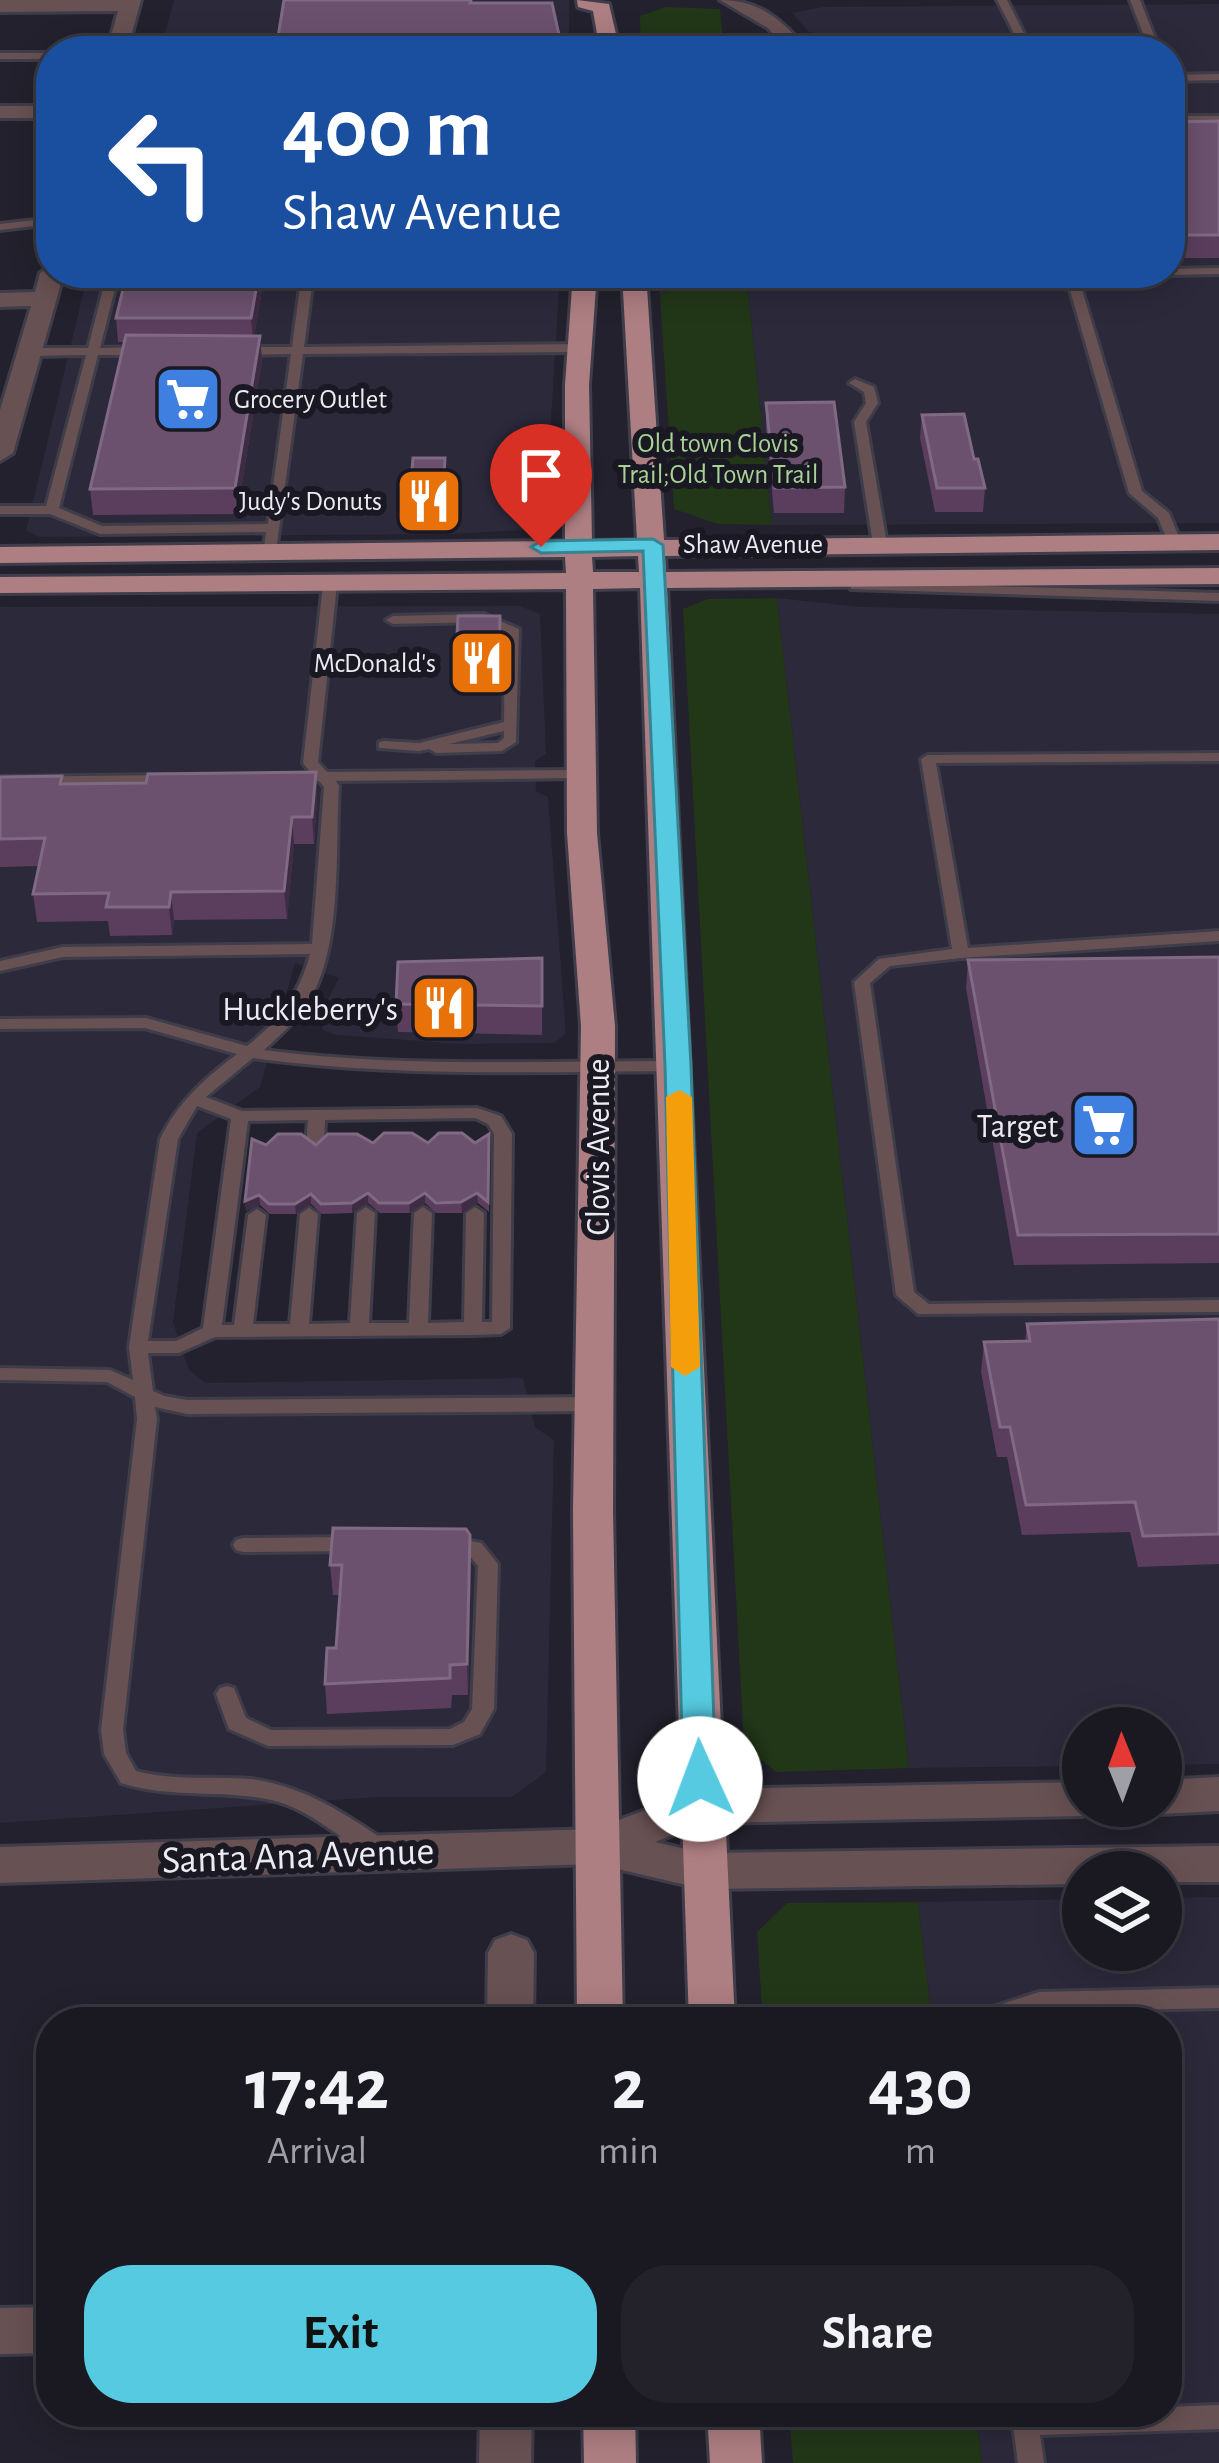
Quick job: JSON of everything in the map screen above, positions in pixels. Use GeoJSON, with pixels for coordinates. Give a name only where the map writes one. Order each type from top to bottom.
{"type":"FeatureCollection","features":[{"type":"Feature","properties":{"kind":"main road"},"geometry":{"type":"LineString","coordinates":[[616,0],[620,36]]}},
{"type":"Feature","properties":{"kind":"main road"},"geometry":{"type":"LineString","coordinates":[[586,36],[585,2],[602,8],[607,36]]}},
{"type":"Feature","properties":{"kind":"main road","name":"Clovis Avenue"},"geometry":{"type":"LineString","coordinates":[[583,288],[579,348],[582,774],[598,1066],[595,1404],[600,2007]]}},
{"type":"Feature","properties":{"kind":"main road"},"geometry":{"type":"LineString","coordinates":[[635,288],[653,545],[678,1066],[700,1806],[711,2007]]}},
{"type":"Feature","properties":{"kind":"main road"},"geometry":{"type":"LineString","coordinates":[[0,570],[153,566],[272,538]]}},
{"type":"Feature","properties":{"kind":"main road","name":"Shaw Avenue"},"geometry":{"type":"LineString","coordinates":[[0,555],[272,538],[580,546],[1219,542]]}},
{"type":"Feature","properties":{"kind":"main road","name":"Shaw Avenue"},"geometry":{"type":"LineString","coordinates":[[0,585],[654,584],[1219,576]]}},
{"type":"Feature","properties":{"kind":"main road"},"geometry":{"type":"LineString","coordinates":[[609,2427],[610,2463]]}},
{"type":"Feature","properties":{"kind":"main road"},"geometry":{"type":"LineString","coordinates":[[734,2427],[736,2463]]}},
{"type":"Feature","properties":{"kind":"street"},"geometry":{"type":"LineString","coordinates":[[730,0],[788,36]]}},
{"type":"Feature","properties":{"kind":"street"},"geometry":{"type":"LineString","coordinates":[[0,6],[131,2],[121,36]]}},
{"type":"Feature","properties":{"kind":"street"},"geometry":{"type":"LineString","coordinates":[[0,112],[36,112]]}},
{"type":"Feature","properties":{"kind":"street"},"geometry":{"type":"LineString","coordinates":[[0,453],[5,419],[48,288]]}},
{"type":"Feature","properties":{"kind":"street"},"geometry":{"type":"LineString","coordinates":[[0,300],[45,299]]}},
{"type":"Feature","properties":{"kind":"street"},"geometry":{"type":"LineString","coordinates":[[1182,1796],[1219,1795]]}},
{"type":"Feature","properties":{"kind":"street","name":"Santa Ana Avenue"},"geometry":{"type":"LineString","coordinates":[[597,1846],[700,1806],[1062,1799]]}},
{"type":"Feature","properties":{"kind":"street","name":"Santa Ana Avenue"},"geometry":{"type":"LineString","coordinates":[[0,1864],[597,1846],[703,1871],[1219,1864]]}},
{"type":"Feature","properties":{"kind":"street"},"geometry":{"type":"LineString","coordinates":[[510,2007],[511,1952]]}},
{"type":"Feature","properties":{"kind":"street"},"geometry":{"type":"LineString","coordinates":[[0,2331],[36,2330]]}},
{"type":"Feature","properties":{"kind":"street"},"geometry":{"type":"LineString","coordinates":[[506,2427],[506,2463]]}},
{"type":"Feature","properties":{"kind":"lane"},"geometry":{"type":"LineString","coordinates":[[1002,0],[1020,36]]}},
{"type":"Feature","properties":{"kind":"lane"},"geometry":{"type":"LineString","coordinates":[[1136,0],[1149,36]]}},
{"type":"Feature","properties":{"kind":"lane"},"geometry":{"type":"LineString","coordinates":[[0,56],[36,56]]}},
{"type":"Feature","properties":{"kind":"lane"},"geometry":{"type":"LineString","coordinates":[[1185,78],[1219,77]]}},
{"type":"Feature","properties":{"kind":"lane"},"geometry":{"type":"LineString","coordinates":[[1185,119],[1219,119]]}},
{"type":"Feature","properties":{"kind":"lane"},"geometry":{"type":"LineString","coordinates":[[0,215],[14,222]]}},
{"type":"Feature","properties":{"kind":"lane"},"geometry":{"type":"LineString","coordinates":[[0,227],[36,221]]}},
{"type":"Feature","properties":{"kind":"lane"},"geometry":{"type":"LineString","coordinates":[[1185,272],[1219,272]]}},
{"type":"Feature","properties":{"kind":"lane"},"geometry":{"type":"LineString","coordinates":[[52,510],[109,288]]}},
{"type":"Feature","properties":{"kind":"lane"},"geometry":{"type":"LineString","coordinates":[[0,510],[52,510],[100,530],[272,538],[306,288]]}},
{"type":"Feature","properties":{"kind":"lane"},"geometry":{"type":"LineString","coordinates":[[1075,288],[1136,493],[1164,516],[1174,542]]}},
{"type":"Feature","properties":{"kind":"lane"},"geometry":{"type":"LineString","coordinates":[[230,351],[579,348]]}},
{"type":"Feature","properties":{"kind":"lane"},"geometry":{"type":"LineString","coordinates":[[29,352],[161,351]]}},
{"type":"Feature","properties":{"kind":"lane"},"geometry":{"type":"LineString","coordinates":[[855,383],[869,390],[872,403],[860,422],[880,544]]}},
{"type":"Feature","properties":{"kind":"lane"},"geometry":{"type":"LineString","coordinates":[[755,582],[1219,598]]}},
{"type":"Feature","properties":{"kind":"lane"},"geometry":{"type":"LineString","coordinates":[[330,585],[310,763],[332,786],[317,949],[305,996],[252,1053],[195,1099],[170,1138],[138,1347],[145,1394],[144,1447],[112,1704],[115,1754],[129,1777],[161,1788],[254,1788],[310,1801],[383,1851]]}},
{"type":"Feature","properties":{"kind":"lane"},"geometry":{"type":"LineString","coordinates":[[384,746],[502,747],[511,739],[512,629],[484,618],[393,620]]}},
{"type":"Feature","properties":{"kind":"lane"},"geometry":{"type":"LineString","coordinates":[[962,953],[928,759],[1219,757]]}},
{"type":"Feature","properties":{"kind":"lane"},"geometry":{"type":"LineString","coordinates":[[289,777],[582,774]]}},
{"type":"Feature","properties":{"kind":"lane"},"geometry":{"type":"LineString","coordinates":[[0,781],[184,779]]}},
{"type":"Feature","properties":{"kind":"lane"},"geometry":{"type":"LineString","coordinates":[[1219,936],[885,962],[862,982],[905,1294],[925,1310],[1219,1306]]}},
{"type":"Feature","properties":{"kind":"lane"},"geometry":{"type":"LineString","coordinates":[[0,967],[63,952],[317,949]]}},
{"type":"Feature","properties":{"kind":"lane"},"geometry":{"type":"LineString","coordinates":[[0,1024],[146,1023],[252,1053],[430,1067],[678,1066]]}},
{"type":"Feature","properties":{"kind":"lane"},"geometry":{"type":"LineString","coordinates":[[138,1347],[179,1347],[212,1331],[500,1328],[503,1134],[495,1120],[372,1122],[317,1115],[268,1123],[195,1099]]}},
{"type":"Feature","properties":{"kind":"lane"},"geometry":{"type":"LineString","coordinates":[[315,1146],[317,1115]]}},
{"type":"Feature","properties":{"kind":"lane"},"geometry":{"type":"LineString","coordinates":[[212,1331],[240,1116]]}},
{"type":"Feature","properties":{"kind":"lane"},"geometry":{"type":"LineString","coordinates":[[418,1329],[423,1213]]}},
{"type":"Feature","properties":{"kind":"lane"},"geometry":{"type":"LineString","coordinates":[[472,1328],[475,1213]]}},
{"type":"Feature","properties":{"kind":"lane"},"geometry":{"type":"LineString","coordinates":[[299,1330],[309,1214]]}},
{"type":"Feature","properties":{"kind":"lane"},"geometry":{"type":"LineString","coordinates":[[359,1329],[366,1214]]}},
{"type":"Feature","properties":{"kind":"lane"},"geometry":{"type":"LineString","coordinates":[[243,1331],[257,1215]]}},
{"type":"Feature","properties":{"kind":"lane"},"geometry":{"type":"LineString","coordinates":[[0,1374],[110,1376],[145,1394],[187,1406],[595,1404]]}},
{"type":"Feature","properties":{"kind":"lane"},"geometry":{"type":"LineString","coordinates":[[243,1545],[380,1544]]}},
{"type":"Feature","properties":{"kind":"lane"},"geometry":{"type":"LineString","coordinates":[[227,1694],[237,1724],[268,1738],[453,1737],[472,1728],[483,1709],[488,1564],[474,1548],[426,1544]]}},
{"type":"Feature","properties":{"kind":"lane"},"geometry":{"type":"LineString","coordinates":[[1023,2007],[1039,2002],[1219,1998]]}},
{"type":"Feature","properties":{"kind":"lane"},"geometry":{"type":"LineString","coordinates":[[1182,2417],[1219,2417]]}},
{"type":"Feature","properties":{"kind":"lane"},"geometry":{"type":"LineString","coordinates":[[1027,2427],[1031,2463]]}},
{"type":"Feature","properties":{"kind":"shaded area"},"geometry":{"type":"Polygon","coordinates":[[[174,0],[569,0],[569,36],[164,36],[174,0]]]}},
{"type":"Feature","properties":{"kind":"shaded area"},"geometry":{"type":"Polygon","coordinates":[[[1219,4],[1219,523],[772,525],[748,288],[1185,288],[1185,36],[813,36],[792,13],[823,7],[1219,4]]]}},
{"type":"Feature","properties":{"kind":"shaded area"},"geometry":{"type":"Polygon","coordinates":[[[84,288],[559,288],[545,521],[525,530],[452,534],[39,537],[26,531],[84,288]]]}},
{"type":"Feature","properties":{"kind":"shaded area"},"geometry":{"type":"Polygon","coordinates":[[[777,598],[861,607],[1219,614],[1219,1764],[1182,1765],[1182,1707],[1062,1707],[1062,1766],[909,1768],[777,598]]]}},
{"type":"Feature","properties":{"kind":"shaded area"},"geometry":{"type":"Polygon","coordinates":[[[520,606],[540,614],[546,754],[535,761],[536,791],[548,797],[566,1034],[554,1043],[460,1044],[337,1035],[323,1030],[319,1016],[339,978],[295,963],[260,1087],[197,1133],[173,1322],[189,1370],[206,1383],[523,1378],[535,1427],[554,1440],[546,1772],[512,1797],[378,1797],[0,1823],[0,607],[520,606]]]}},
{"type":"Feature","properties":{"kind":"shaded area"},"geometry":{"type":"Polygon","coordinates":[[[1219,1897],[1219,2463],[982,2463],[978,2427],[1182,2427],[1182,2007],[930,2007],[918,1902],[1062,1899],[1062,1971],[1182,1971],[1182,1898],[1219,1897]]]}},
{"type":"Feature","properties":{"kind":"green space"},"geometry":{"type":"Polygon","coordinates":[[[666,7],[720,9],[723,36],[641,36],[640,16],[666,7]]]}},
{"type":"Feature","properties":{"kind":"green space","name":"Old town Clovis Trail;Old Town Trail"},"geometry":{"type":"Polygon","coordinates":[[[672,288],[748,288],[772,525],[718,524],[674,509],[660,296],[672,288]]]}},
{"type":"Feature","properties":{"kind":"green space"},"geometry":{"type":"Polygon","coordinates":[[[777,598],[909,1768],[776,1772],[744,1746],[683,609],[708,599],[777,598]]]}},
{"type":"Feature","properties":{"kind":"green space"},"geometry":{"type":"Polygon","coordinates":[[[918,1902],[930,2007],[762,2007],[757,1932],[787,1903],[918,1902]]]}},
{"type":"Feature","properties":{"kind":"green space"},"geometry":{"type":"Polygon","coordinates":[[[790,2427],[978,2427],[982,2463],[793,2463],[790,2427]]]}},
{"type":"Feature","properties":{"kind":"building"},"geometry":{"type":"Polygon","coordinates":[[[284,0],[552,3],[559,35],[418,36],[278,36],[284,0]]]}},
{"type":"Feature","properties":{"kind":"building"},"geometry":{"type":"Polygon","coordinates":[[[1219,121],[1219,235],[1185,235],[1185,122],[1219,121]]]}},
{"type":"Feature","properties":{"kind":"building"},"geometry":{"type":"Polygon","coordinates":[[[123,288],[256,288],[251,318],[116,318],[123,288]]]}},
{"type":"Feature","properties":{"kind":"building"},"geometry":{"type":"Polygon","coordinates":[[[126,335],[260,336],[235,488],[90,489],[126,335]]]}},
{"type":"Feature","properties":{"kind":"building"},"geometry":{"type":"Polygon","coordinates":[[[834,402],[845,487],[775,488],[766,403],[834,402]]]}},
{"type":"Feature","properties":{"kind":"building"},"geometry":{"type":"Polygon","coordinates":[[[964,414],[985,488],[937,488],[922,415],[964,414]]]}},
{"type":"Feature","properties":{"kind":"building"},"geometry":{"type":"Polygon","coordinates":[[[413,458],[445,458],[443,493],[410,493],[413,458]]]}},
{"type":"Feature","properties":{"kind":"building"},"geometry":{"type":"Polygon","coordinates":[[[458,616],[500,616],[499,672],[455,673],[458,616]]]}},
{"type":"Feature","properties":{"kind":"building"},"geometry":{"type":"Polygon","coordinates":[[[316,772],[312,817],[292,817],[284,891],[171,892],[169,907],[106,907],[109,893],[33,894],[45,838],[0,839],[0,777],[62,776],[60,784],[146,783],[148,774],[316,772]]]}},
{"type":"Feature","properties":{"kind":"building","name":"Target"},"geometry":{"type":"Polygon","coordinates":[[[1219,957],[1219,1234],[1018,1235],[968,960],[1219,957]]]}},
{"type":"Feature","properties":{"kind":"building"},"geometry":{"type":"Polygon","coordinates":[[[542,958],[542,1006],[396,1004],[398,962],[542,958]]]}},
{"type":"Feature","properties":{"kind":"building"},"geometry":{"type":"Polygon","coordinates":[[[384,1133],[412,1133],[428,1143],[439,1133],[462,1133],[475,1143],[489,1134],[488,1202],[477,1193],[461,1202],[436,1203],[425,1193],[409,1203],[379,1203],[368,1193],[352,1203],[321,1204],[311,1194],[295,1204],[269,1204],[259,1195],[245,1201],[252,1139],[266,1145],[278,1134],[301,1134],[316,1145],[328,1134],[357,1134],[373,1143],[384,1133]]]}},
{"type":"Feature","properties":{"kind":"building"},"geometry":{"type":"Polygon","coordinates":[[[1219,1319],[1219,1534],[1143,1536],[1135,1502],[1026,1505],[1010,1427],[1000,1427],[984,1342],[1030,1341],[1027,1324],[1219,1319]]]}},
{"type":"Feature","properties":{"kind":"building"},"geometry":{"type":"Polygon","coordinates":[[[333,1528],[466,1529],[470,1535],[467,1664],[450,1665],[450,1678],[325,1684],[327,1648],[336,1648],[342,1565],[330,1565],[333,1528]]]}},
{"type":"Feature","properties":{"kind":"slow traffic"},"geometry":{"type":"LineString","coordinates":[[679,1097],[685,1367]]}},
{"type":"Feature","properties":{"kind":"place","name":"Grocery Outlet"},"geometry":{"type":"Point","coordinates":[188,399]}},
{"type":"Feature","properties":{"kind":"place","name":"Judy's Donuts"},"geometry":{"type":"Point","coordinates":[429,501]}},
{"type":"Feature","properties":{"kind":"place","name":"McDonald's"},"geometry":{"type":"Point","coordinates":[482,663]}},
{"type":"Feature","properties":{"kind":"place","name":"Huckleberry's"},"geometry":{"type":"Point","coordinates":[444,1008]}},
{"type":"Feature","properties":{"kind":"place","name":"Target"},"geometry":{"type":"Point","coordinates":[1104,1125]}},
{"type":"Feature","properties":{"kind":"route"},"geometry":{"type":"LineString","coordinates":[[541,547],[653,545],[678,1066],[700,1779]]}}]}
